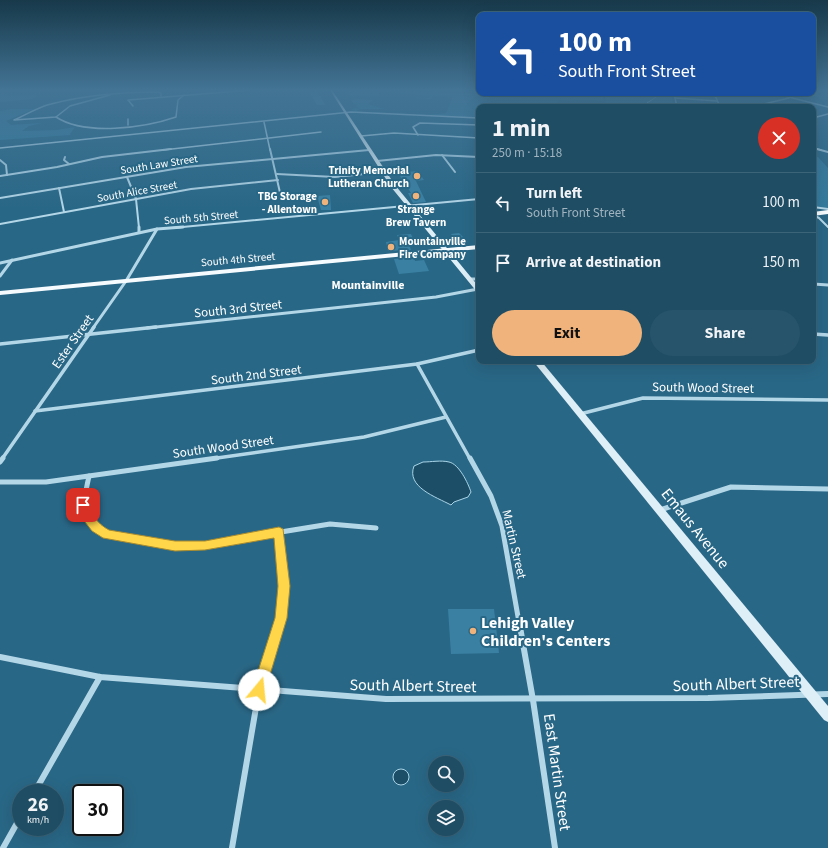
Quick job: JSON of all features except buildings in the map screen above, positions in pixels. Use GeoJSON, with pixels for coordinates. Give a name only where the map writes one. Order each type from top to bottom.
{"type":"FeatureCollection","features":[{"type":"Feature","properties":{"kind":"main road"},"geometry":{"type":"LineString","coordinates":[[357,130],[376,161],[409,206],[476,288]]}},
{"type":"Feature","properties":{"kind":"main road"},"geometry":{"type":"LineString","coordinates":[[816,214],[828,212]]}},
{"type":"Feature","properties":{"kind":"main road","name":"South 4th Street"},"geometry":{"type":"LineString","coordinates":[[0,293],[476,248]]}},
{"type":"Feature","properties":{"kind":"main road","name":"Emaus Avenue"},"geometry":{"type":"LineString","coordinates":[[539,364],[828,716]]}},
{"type":"Feature","properties":{"kind":"street"},"geometry":{"type":"LineString","coordinates":[[0,151],[1,148],[187,130]]}},
{"type":"Feature","properties":{"kind":"street"},"geometry":{"type":"LineString","coordinates":[[266,130],[274,158],[281,197]]}},
{"type":"Feature","properties":{"kind":"street"},"geometry":{"type":"LineString","coordinates":[[415,130],[418,135]]}},
{"type":"Feature","properties":{"kind":"street"},"geometry":{"type":"LineString","coordinates":[[0,176],[102,157],[321,132]]}},
{"type":"Feature","properties":{"kind":"street"},"geometry":{"type":"LineString","coordinates":[[361,136],[394,133],[476,138]]}},
{"type":"Feature","properties":{"kind":"street"},"geometry":{"type":"LineString","coordinates":[[816,149],[828,152]]}},
{"type":"Feature","properties":{"kind":"street","name":"South Law Street"},"geometry":{"type":"LineString","coordinates":[[0,198],[186,166],[369,150]]}},
{"type":"Feature","properties":{"kind":"street"},"geometry":{"type":"LineString","coordinates":[[442,155],[455,172]]}},
{"type":"Feature","properties":{"kind":"street"},"geometry":{"type":"LineString","coordinates":[[376,161],[442,155],[476,157]]}},
{"type":"Feature","properties":{"kind":"street"},"geometry":{"type":"LineString","coordinates":[[65,157],[64,160],[69,164]]}},
{"type":"Feature","properties":{"kind":"street"},"geometry":{"type":"LineString","coordinates":[[0,160],[6,165],[7,175]]}},
{"type":"Feature","properties":{"kind":"street"},"geometry":{"type":"LineString","coordinates":[[277,174],[335,177],[384,172]]}},
{"type":"Feature","properties":{"kind":"street"},"geometry":{"type":"LineString","coordinates":[[127,177],[136,199],[139,232]]}},
{"type":"Feature","properties":{"kind":"street","name":"South Alice Street"},"geometry":{"type":"LineString","coordinates":[[0,224],[191,189],[278,180]]}},
{"type":"Feature","properties":{"kind":"street"},"geometry":{"type":"LineString","coordinates":[[59,188],[64,212]]}},
{"type":"Feature","properties":{"kind":"street","name":"South 5th Street"},"geometry":{"type":"LineString","coordinates":[[0,263],[157,229],[476,199]]}},
{"type":"Feature","properties":{"kind":"street"},"geometry":{"type":"LineString","coordinates":[[816,208],[828,209]]}},
{"type":"Feature","properties":{"kind":"street"},"geometry":{"type":"LineString","coordinates":[[816,216],[828,227]]}},
{"type":"Feature","properties":{"kind":"street","name":"Ester Street"},"geometry":{"type":"LineString","coordinates":[[0,462],[126,281],[157,229]]}},
{"type":"Feature","properties":{"kind":"street"},"geometry":{"type":"LineString","coordinates":[[0,276],[12,260]]}},
{"type":"Feature","properties":{"kind":"street"},"geometry":{"type":"LineString","coordinates":[[469,279],[476,279]]}},
{"type":"Feature","properties":{"kind":"street"},"geometry":{"type":"LineString","coordinates":[[816,284],[828,285]]}},
{"type":"Feature","properties":{"kind":"street","name":"South 3rd Street"},"geometry":{"type":"LineString","coordinates":[[0,344],[428,298],[476,290]]}},
{"type":"Feature","properties":{"kind":"street"},"geometry":{"type":"LineString","coordinates":[[816,334],[828,335]]}},
{"type":"Feature","properties":{"kind":"street","name":"South 2nd Street"},"geometry":{"type":"LineString","coordinates":[[35,412],[417,364],[476,351]]}},
{"type":"Feature","properties":{"kind":"street","name":"Martin Street"},"geometry":{"type":"LineString","coordinates":[[417,364],[491,496],[502,526],[533,700]]}},
{"type":"Feature","properties":{"kind":"street","name":"South Wood Street"},"geometry":{"type":"LineString","coordinates":[[580,414],[643,398],[828,400]]}},
{"type":"Feature","properties":{"kind":"street","name":"South Wood Street"},"geometry":{"type":"LineString","coordinates":[[0,482],[46,482],[364,437],[446,417]]}},
{"type":"Feature","properties":{"kind":"street"},"geometry":{"type":"LineString","coordinates":[[89,476],[83,505],[89,519],[96,528],[107,534],[189,547],[330,524],[376,528]]}},
{"type":"Feature","properties":{"kind":"street"},"geometry":{"type":"LineString","coordinates":[[660,510],[731,487],[828,489]]}},
{"type":"Feature","properties":{"kind":"street"},"geometry":{"type":"LineString","coordinates":[[232,848],[259,690],[281,618],[284,586],[279,532]]}},
{"type":"Feature","properties":{"kind":"street","name":"South Albert Street"},"geometry":{"type":"LineString","coordinates":[[0,657],[100,677],[386,699],[533,700],[708,698],[828,694]]}},
{"type":"Feature","properties":{"kind":"street"},"geometry":{"type":"LineString","coordinates":[[39,784],[100,677]]}},
{"type":"Feature","properties":{"kind":"street","name":"East Martin Street"},"geometry":{"type":"LineString","coordinates":[[533,700],[555,848]]}},
{"type":"Feature","properties":{"kind":"street"},"geometry":{"type":"LineString","coordinates":[[3,848],[12,832]]}},
{"type":"Feature","properties":{"kind":"shaded area"},"geometry":{"type":"Polygon","coordinates":[[[0,130],[24,130],[22,131],[73,130],[70,134],[71,135],[0,140],[0,130]]]}},
{"type":"Feature","properties":{"kind":"shaded area"},"geometry":{"type":"Polygon","coordinates":[[[816,157],[828,168],[828,208],[816,207],[816,157]]]}},
{"type":"Feature","properties":{"kind":"shaded area"},"geometry":{"type":"Polygon","coordinates":[[[443,461],[453,463],[463,474],[468,484],[471,492],[468,497],[454,502],[451,505],[424,490],[414,480],[413,473],[414,466],[423,462],[443,461]]]}},
{"type":"Feature","properties":{"kind":"shaded area"},"geometry":{"type":"Polygon","coordinates":[[[398,769],[404,769],[409,774],[407,783],[404,785],[398,785],[393,780],[393,774],[398,769]]]}},
{"type":"Feature","properties":{"kind":"place","name":"Trinity Memorial Lutheran Church"},"geometry":{"type":"Point","coordinates":[417,176]}},
{"type":"Feature","properties":{"kind":"place","name":"Strange Brew Tavern"},"geometry":{"type":"Point","coordinates":[416,196]}},
{"type":"Feature","properties":{"kind":"place","name":"TBG Storage - Allentown"},"geometry":{"type":"Point","coordinates":[325,202]}},
{"type":"Feature","properties":{"kind":"place","name":"Mountainville Fire Company"},"geometry":{"type":"Point","coordinates":[391,247]}},
{"type":"Feature","properties":{"kind":"place","name":"Lehigh Valley Children's Centers"},"geometry":{"type":"Point","coordinates":[473,631]}},
{"type":"Feature","properties":{"kind":"district","name":"Mountainville"},"geometry":{"type":"Point","coordinates":[368,285]}},
{"type":"Feature","properties":{"kind":"route"},"geometry":{"type":"LineString","coordinates":[[83,505],[85,512],[96,528],[107,534],[175,546],[189,547],[205,545],[279,532],[284,586],[281,618],[259,690]]}}]}
